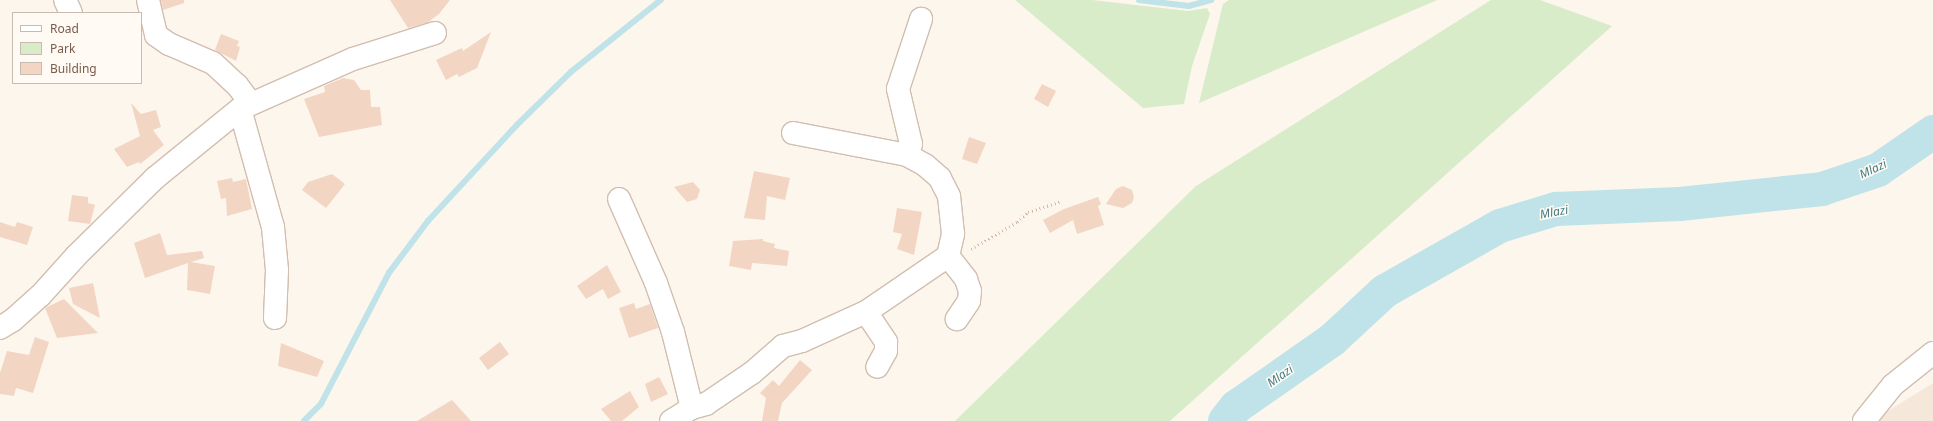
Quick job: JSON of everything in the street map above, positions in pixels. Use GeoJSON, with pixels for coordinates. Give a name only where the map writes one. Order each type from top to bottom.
{"type":"FeatureCollection","features":[{"type":"Feature","properties":{"kind":"street"},"geometry":{"type":"LineString","coordinates":[[64,0],[70,12]]}},
{"type":"Feature","properties":{"kind":"street"},"geometry":{"type":"LineString","coordinates":[[148,0],[148,34],[213,63],[237,85],[245,105],[273,227],[277,270],[275,318]]}},
{"type":"Feature","properties":{"kind":"street"},"geometry":{"type":"LineString","coordinates":[[906,155],[911,144],[898,89],[921,19]]}},
{"type":"Feature","properties":{"kind":"street"},"geometry":{"type":"LineString","coordinates":[[0,328],[13,320],[40,296],[77,255],[155,178],[245,105],[353,59],[436,33]]}},
{"type":"Feature","properties":{"kind":"street"},"geometry":{"type":"LineString","coordinates":[[670,421],[692,408],[706,404],[752,373],[783,346],[802,341],[866,312],[948,256],[952,234],[949,196],[940,178],[925,165],[906,155],[793,133]]}},
{"type":"Feature","properties":{"kind":"street"},"geometry":{"type":"LineString","coordinates":[[619,199],[656,283],[673,332],[692,408]]}},
{"type":"Feature","properties":{"kind":"street"},"geometry":{"type":"LineString","coordinates":[[948,256],[966,279],[970,291],[969,301],[958,319]]}},
{"type":"Feature","properties":{"kind":"street"},"geometry":{"type":"LineString","coordinates":[[866,312],[886,342],[886,351],[877,368]]}},
{"type":"Feature","properties":{"kind":"street"},"geometry":{"type":"LineString","coordinates":[[1864,421],[1893,385],[1933,353]]}},
{"type":"Feature","properties":{"kind":"path"},"geometry":{"type":"LineString","coordinates":[[948,256],[970,250],[1017,222],[1028,212],[1059,202]]}},
{"type":"Feature","properties":{"kind":"shaded area"},"geometry":{"type":"Polygon","coordinates":[[[1933,383],[1933,421],[1872,421],[1933,383]]]}},
{"type":"Feature","properties":{"kind":"green space"},"geometry":{"type":"Polygon","coordinates":[[[1015,0],[1092,0],[1188,11],[1207,8],[1210,14],[1192,66],[1184,104],[1143,108],[1015,0]]]}},
{"type":"Feature","properties":{"kind":"green space"},"geometry":{"type":"Polygon","coordinates":[[[1229,0],[1437,0],[1199,103],[1223,4],[1229,0]]]}},
{"type":"Feature","properties":{"kind":"green space"},"geometry":{"type":"Polygon","coordinates":[[[1491,0],[1540,0],[1612,26],[1170,421],[955,421],[1196,186],[1491,0]]]}},
{"type":"Feature","properties":{"kind":"building"},"geometry":{"type":"Polygon","coordinates":[[[161,0],[184,0],[184,3],[163,10],[161,0]]]}},
{"type":"Feature","properties":{"kind":"building"},"geometry":{"type":"Polygon","coordinates":[[[390,0],[450,0],[439,14],[427,23],[408,28],[390,0]]]}},
{"type":"Feature","properties":{"kind":"building"},"geometry":{"type":"Polygon","coordinates":[[[491,32],[477,68],[459,77],[457,74],[446,80],[436,60],[462,48],[463,51],[491,32]]]}},
{"type":"Feature","properties":{"kind":"building"},"geometry":{"type":"Polygon","coordinates":[[[221,34],[239,41],[237,46],[240,47],[236,61],[215,50],[221,34]]]}},
{"type":"Feature","properties":{"kind":"building"},"geometry":{"type":"Polygon","coordinates":[[[343,78],[354,80],[361,90],[370,90],[371,107],[380,107],[382,125],[319,137],[304,99],[325,92],[324,86],[343,78]]]}},
{"type":"Feature","properties":{"kind":"building"},"geometry":{"type":"Polygon","coordinates":[[[1042,84],[1056,91],[1048,107],[1034,99],[1042,84]]]}},
{"type":"Feature","properties":{"kind":"building"},"geometry":{"type":"Polygon","coordinates":[[[131,103],[141,114],[156,110],[161,127],[153,130],[164,145],[140,164],[139,162],[127,167],[114,149],[140,136],[131,103]]]}},
{"type":"Feature","properties":{"kind":"building"},"geometry":{"type":"Polygon","coordinates":[[[969,137],[986,143],[977,164],[962,159],[969,137]]]}},
{"type":"Feature","properties":{"kind":"building"},"geometry":{"type":"Polygon","coordinates":[[[754,171],[790,178],[785,200],[767,196],[765,220],[744,218],[754,171]]]}},
{"type":"Feature","properties":{"kind":"building"},"geometry":{"type":"Polygon","coordinates":[[[332,174],[345,184],[326,208],[302,190],[308,182],[332,174]]]}},
{"type":"Feature","properties":{"kind":"building"},"geometry":{"type":"Polygon","coordinates":[[[232,178],[233,182],[246,179],[252,209],[227,216],[226,198],[221,199],[217,181],[232,178]]]}},
{"type":"Feature","properties":{"kind":"building"},"geometry":{"type":"Polygon","coordinates":[[[693,182],[700,190],[697,199],[687,202],[674,187],[693,182]]]}},
{"type":"Feature","properties":{"kind":"building"},"geometry":{"type":"Polygon","coordinates":[[[1123,186],[1132,190],[1134,197],[1132,203],[1123,208],[1106,204],[1116,189],[1123,186]]]}},
{"type":"Feature","properties":{"kind":"building"},"geometry":{"type":"Polygon","coordinates":[[[72,195],[88,197],[88,203],[95,205],[90,224],[68,221],[72,195]]]}},
{"type":"Feature","properties":{"kind":"building"},"geometry":{"type":"Polygon","coordinates":[[[1098,197],[1101,204],[1098,206],[1104,225],[1077,234],[1073,220],[1050,233],[1043,220],[1064,209],[1098,197]]]}},
{"type":"Feature","properties":{"kind":"building"},"geometry":{"type":"Polygon","coordinates":[[[897,208],[922,212],[914,255],[897,249],[902,234],[893,232],[897,208]]]}},
{"type":"Feature","properties":{"kind":"building"},"geometry":{"type":"Polygon","coordinates":[[[0,222],[15,227],[17,222],[33,227],[27,245],[0,237],[0,222]]]}},
{"type":"Feature","properties":{"kind":"building"},"geometry":{"type":"Polygon","coordinates":[[[160,233],[167,255],[202,251],[204,258],[191,262],[215,266],[210,294],[187,290],[188,263],[145,278],[134,243],[160,233]]]}},
{"type":"Feature","properties":{"kind":"building"},"geometry":{"type":"Polygon","coordinates":[[[763,239],[763,241],[775,244],[774,248],[789,251],[787,266],[752,263],[751,270],[729,266],[733,241],[763,239]]]}},
{"type":"Feature","properties":{"kind":"building"},"geometry":{"type":"Polygon","coordinates":[[[607,265],[621,292],[608,299],[603,289],[586,299],[577,286],[607,265]]]}},
{"type":"Feature","properties":{"kind":"building"},"geometry":{"type":"Polygon","coordinates":[[[93,283],[100,318],[73,304],[69,288],[93,283]]]}},
{"type":"Feature","properties":{"kind":"building"},"geometry":{"type":"Polygon","coordinates":[[[64,299],[98,333],[57,338],[45,308],[64,299]]]}},
{"type":"Feature","properties":{"kind":"building"},"geometry":{"type":"Polygon","coordinates":[[[634,303],[636,309],[650,304],[658,328],[629,338],[619,308],[634,303]]]}},
{"type":"Feature","properties":{"kind":"building"},"geometry":{"type":"Polygon","coordinates":[[[35,337],[49,342],[33,393],[16,388],[14,396],[0,394],[0,373],[7,351],[29,355],[35,337]]]}},
{"type":"Feature","properties":{"kind":"building"},"geometry":{"type":"Polygon","coordinates":[[[500,342],[509,354],[488,370],[479,358],[500,342]]]}},
{"type":"Feature","properties":{"kind":"building"},"geometry":{"type":"Polygon","coordinates":[[[281,343],[324,361],[317,377],[278,366],[281,343]]]}},
{"type":"Feature","properties":{"kind":"building"},"geometry":{"type":"Polygon","coordinates":[[[800,360],[812,370],[782,403],[778,421],[762,421],[766,398],[760,393],[773,380],[779,386],[800,360]]]}},
{"type":"Feature","properties":{"kind":"building"},"geometry":{"type":"Polygon","coordinates":[[[659,377],[668,394],[651,402],[645,384],[659,377]]]}},
{"type":"Feature","properties":{"kind":"building"},"geometry":{"type":"Polygon","coordinates":[[[630,391],[639,407],[622,421],[611,421],[601,409],[630,391]]]}},
{"type":"Feature","properties":{"kind":"building"},"geometry":{"type":"Polygon","coordinates":[[[452,400],[471,421],[417,421],[452,400]]]}},
{"type":"Feature","properties":{"kind":"waterway"},"geometry":{"type":"LineString","coordinates":[[304,421],[321,404],[389,273],[428,221],[517,125],[571,72],[661,0]]}},
{"type":"Feature","properties":{"kind":"waterway"},"geometry":{"type":"LineString","coordinates":[[1139,0],[1189,6],[1211,0]]}},
{"type":"Feature","properties":{"kind":"waterway","name":"Mlazi"},"geometry":{"type":"LineString","coordinates":[[1225,421],[1236,407],[1332,340],[1385,291],[1500,226],[1556,209],[1680,204],[1822,189],[1878,170],[1933,132]]}}]}
